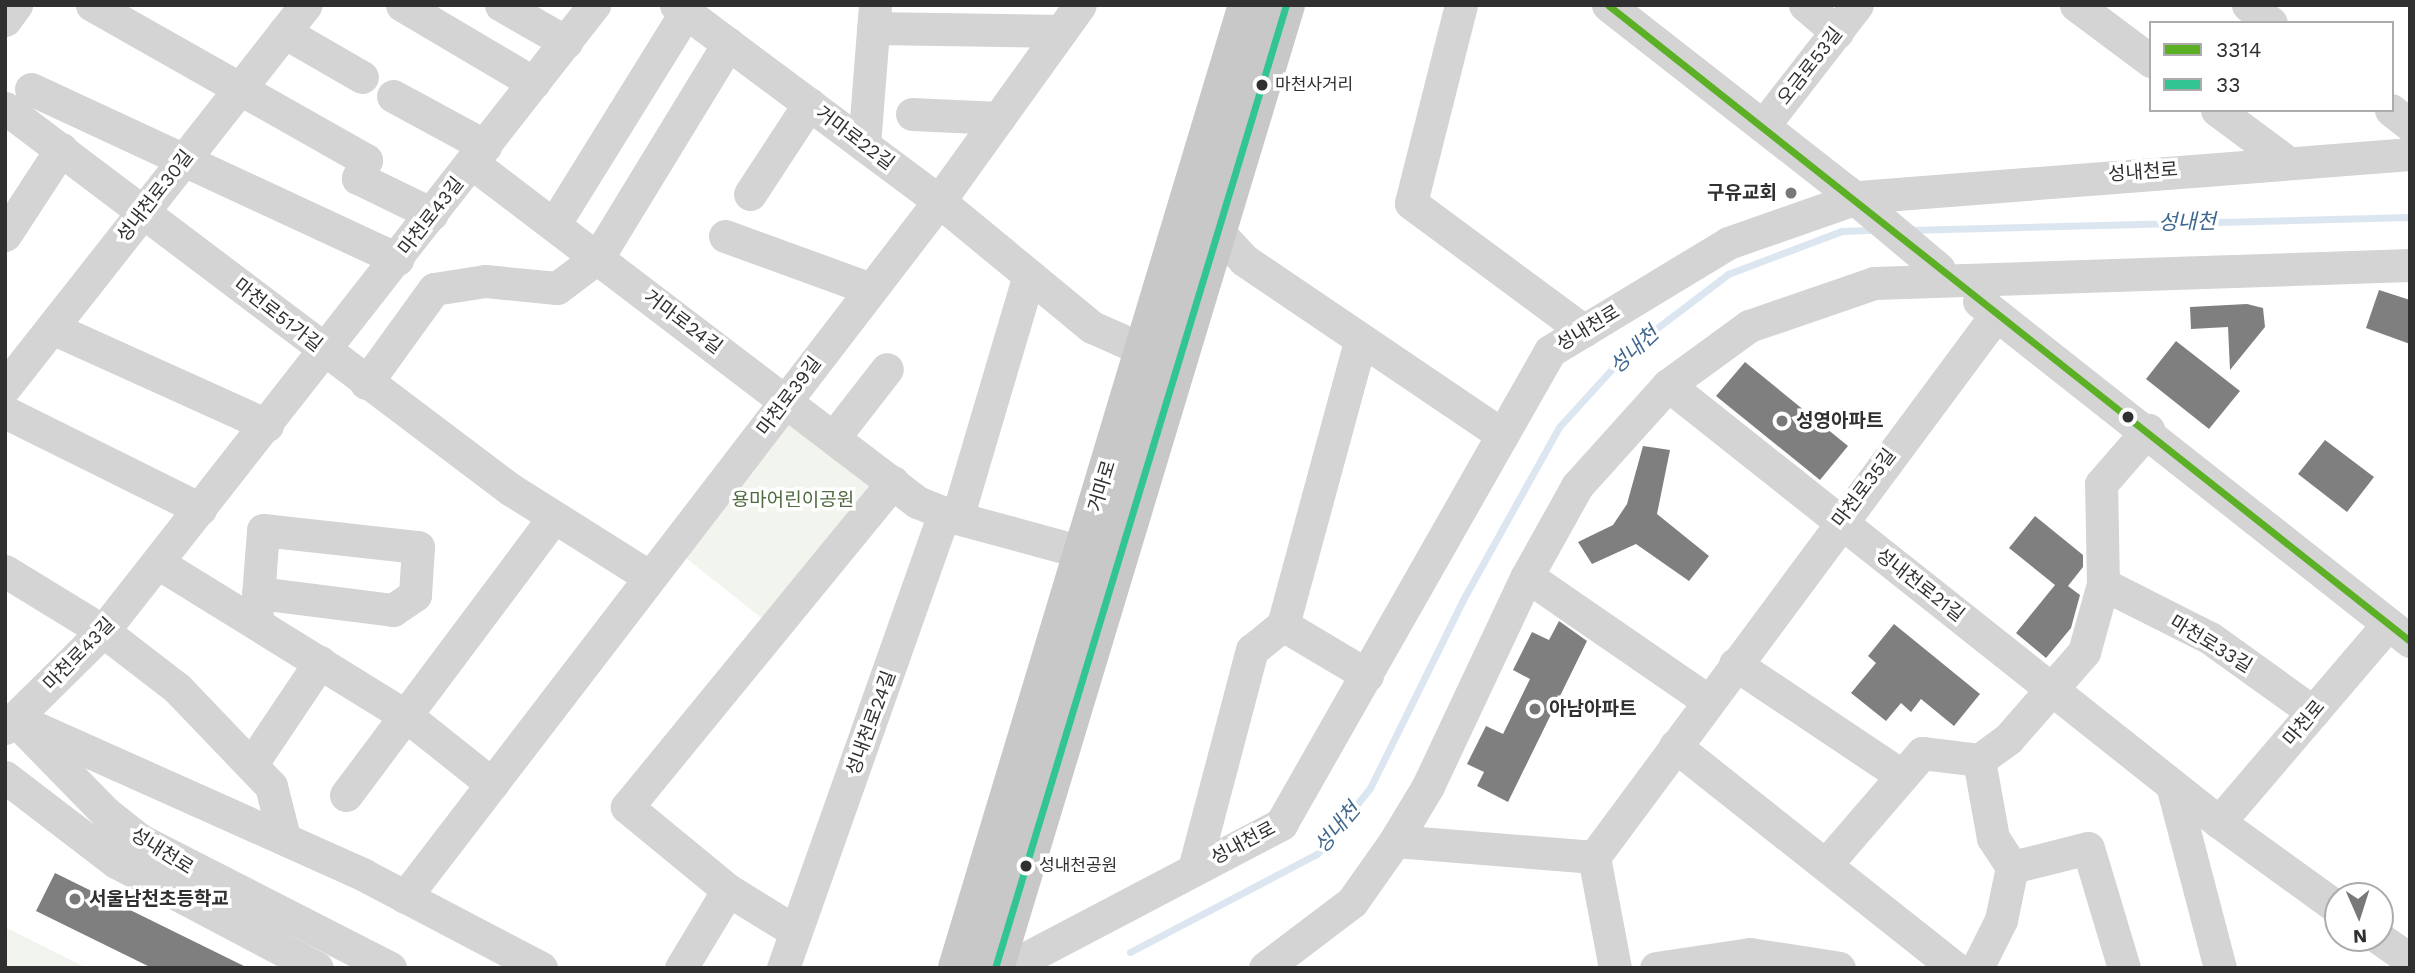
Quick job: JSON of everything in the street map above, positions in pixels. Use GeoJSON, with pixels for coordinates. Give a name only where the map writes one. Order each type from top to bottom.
{"type":"FeatureCollection","features":[{"type":"Feature","properties":{"kind":"main road","name":"거마로"},"geometry":{"type":"LineString","coordinates":[[957,968],[1248,5]]}},
{"type":"Feature","properties":{"kind":"main road","name":"거마로"},"geometry":{"type":"LineString","coordinates":[[995,968],[1286,5]]}},
{"type":"Feature","properties":{"kind":"street"},"geometry":{"type":"LineString","coordinates":[[5,20],[16,5]]}},
{"type":"Feature","properties":{"kind":"street"},"geometry":{"type":"LineString","coordinates":[[92,5],[237,92],[366,160],[358,178],[432,214]]}},
{"type":"Feature","properties":{"kind":"street","name":"성내천로30길"},"geometry":{"type":"LineString","coordinates":[[5,387],[306,5]]}},
{"type":"Feature","properties":{"kind":"street"},"geometry":{"type":"LineString","coordinates":[[402,5],[534,83]]}},
{"type":"Feature","properties":{"kind":"street"},"geometry":{"type":"LineString","coordinates":[[501,5],[566,42]]}},
{"type":"Feature","properties":{"kind":"street","name":"마천로43길"},"geometry":{"type":"LineString","coordinates":[[9,719],[103,631],[325,353],[594,5]]}},
{"type":"Feature","properties":{"kind":"street"},"geometry":{"type":"LineString","coordinates":[[1461,5],[1411,203],[1584,331]]}},
{"type":"Feature","properties":{"kind":"street","name":"마천로"},"geometry":{"type":"LineString","coordinates":[[1608,5],[1846,191],[1996,315],[2148,430],[2399,632],[2313,712],[2219,822]]}},
{"type":"Feature","properties":{"kind":"street"},"geometry":{"type":"LineString","coordinates":[[1805,5],[1837,32]]}},
{"type":"Feature","properties":{"kind":"street","name":"오금로53길"},"geometry":{"type":"LineString","coordinates":[[1763,126],[1857,5]]}},
{"type":"Feature","properties":{"kind":"street"},"geometry":{"type":"LineString","coordinates":[[2076,5],[2149,60]]}},
{"type":"Feature","properties":{"kind":"street"},"geometry":{"type":"LineString","coordinates":[[2248,5],[2268,21]]}},
{"type":"Feature","properties":{"kind":"street"},"geometry":{"type":"LineString","coordinates":[[555,223],[681,9]]}},
{"type":"Feature","properties":{"kind":"street","name":"거마로22길"},"geometry":{"type":"LineString","coordinates":[[681,9],[939,201],[1028,279],[1091,327],[1143,350]]}},
{"type":"Feature","properties":{"kind":"street"},"geometry":{"type":"LineString","coordinates":[[864,145],[874,16],[1071,18]]}},
{"type":"Feature","properties":{"kind":"street","name":"마천로39길"},"geometry":{"type":"LineString","coordinates":[[405,897],[939,201],[1071,18]]}},
{"type":"Feature","properties":{"kind":"street"},"geometry":{"type":"LineString","coordinates":[[284,32],[362,77]]}},
{"type":"Feature","properties":{"kind":"street"},"geometry":{"type":"LineString","coordinates":[[366,383],[435,289],[485,281],[557,288],[598,257],[728,44]]}},
{"type":"Feature","properties":{"kind":"street","name":"거마로24길"},"geometry":{"type":"LineString","coordinates":[[393,96],[479,154],[555,223],[893,482],[951,516],[1082,552]]}},
{"type":"Feature","properties":{"kind":"street"},"geometry":{"type":"LineString","coordinates":[[18,99],[186,158],[398,259]]}},
{"type":"Feature","properties":{"kind":"street","name":"마천로51가길"},"geometry":{"type":"LineString","coordinates":[[18,99],[61,149],[145,210],[325,353],[554,517],[650,578]]}},
{"type":"Feature","properties":{"kind":"street"},"geometry":{"type":"LineString","coordinates":[[750,194],[809,104]]}},
{"type":"Feature","properties":{"kind":"street"},"geometry":{"type":"LineString","coordinates":[[2220,112],[2287,162]]}},
{"type":"Feature","properties":{"kind":"street"},"geometry":{"type":"LineString","coordinates":[[2392,112],[2409,145]]}},
{"type":"Feature","properties":{"kind":"street"},"geometry":{"type":"LineString","coordinates":[[912,114],[999,118]]}},
{"type":"Feature","properties":{"kind":"street","name":"성내천로"},"geometry":{"type":"LineString","coordinates":[[1007,968],[1281,824],[1550,351],[1728,243],[1859,197],[2287,162],[2409,145]]}},
{"type":"Feature","properties":{"kind":"street"},"geometry":{"type":"LineString","coordinates":[[5,235],[61,149]]}},
{"type":"Feature","properties":{"kind":"street"},"geometry":{"type":"LineString","coordinates":[[1218,232],[1244,260],[1502,435]]}},
{"type":"Feature","properties":{"kind":"street"},"geometry":{"type":"LineString","coordinates":[[725,236],[871,289]]}},
{"type":"Feature","properties":{"kind":"street"},"geometry":{"type":"LineString","coordinates":[[1265,968],[1352,902],[1395,841],[1428,786],[1527,576],[1577,486],[1668,386],[1749,326],[1874,283],[1946,275],[2410,265]]}},
{"type":"Feature","properties":{"kind":"street","name":"성내천로24길"},"geometry":{"type":"LineString","coordinates":[[783,968],[793,930],[951,516],[1028,279]]}},
{"type":"Feature","properties":{"kind":"street","name":"마천로35길"},"geometry":{"type":"LineString","coordinates":[[1594,857],[1839,521],[1996,315]]}},
{"type":"Feature","properties":{"kind":"street"},"geometry":{"type":"LineString","coordinates":[[52,328],[267,425]]}},
{"type":"Feature","properties":{"kind":"street"},"geometry":{"type":"LineString","coordinates":[[1195,869],[1252,650],[1283,625],[1360,341]]}},
{"type":"Feature","properties":{"kind":"street"},"geometry":{"type":"LineString","coordinates":[[834,437],[887,369]]}},
{"type":"Feature","properties":{"kind":"street","name":"성내천로21길"},"geometry":{"type":"LineString","coordinates":[[1668,386],[2219,822],[2324,898]]}},
{"type":"Feature","properties":{"kind":"street"},"geometry":{"type":"LineString","coordinates":[[5,412],[200,509]]}},
{"type":"Feature","properties":{"kind":"street"},"geometry":{"type":"LineString","coordinates":[[1828,862],[1922,753],[1979,760],[2008,739],[2053,691],[2084,652],[2104,584],[2101,484],[2148,430]]}},
{"type":"Feature","properties":{"kind":"street"},"geometry":{"type":"LineString","coordinates":[[793,930],[728,890],[627,807],[893,482]]}},
{"type":"Feature","properties":{"kind":"street"},"geometry":{"type":"LineString","coordinates":[[346,795],[409,718],[554,517]]}},
{"type":"Feature","properties":{"kind":"street"},"geometry":{"type":"LineString","coordinates":[[263,530],[418,547],[415,595],[393,610],[257,607],[263,530]]}},
{"type":"Feature","properties":{"kind":"street"},"geometry":{"type":"LineString","coordinates":[[158,563],[257,607],[320,662],[409,718],[492,784]]}},
{"type":"Feature","properties":{"kind":"street"},"geometry":{"type":"LineString","coordinates":[[5,571],[103,631],[177,688],[271,786],[284,837]]}},
{"type":"Feature","properties":{"kind":"street"},"geometry":{"type":"LineString","coordinates":[[1527,576],[1708,701]]}},
{"type":"Feature","properties":{"kind":"street","name":"마천로33길"},"geometry":{"type":"LineString","coordinates":[[2104,584],[2210,638],[2313,712]]}},
{"type":"Feature","properties":{"kind":"street"},"geometry":{"type":"LineString","coordinates":[[1283,625],[1367,675]]}},
{"type":"Feature","properties":{"kind":"street"},"geometry":{"type":"LineString","coordinates":[[251,765],[320,662]]}},
{"type":"Feature","properties":{"kind":"street"},"geometry":{"type":"LineString","coordinates":[[1735,664],[1902,776]]}},
{"type":"Feature","properties":{"kind":"street"},"geometry":{"type":"LineString","coordinates":[[9,719],[284,837],[541,968]]}},
{"type":"Feature","properties":{"kind":"street","name":"성내천로"},"geometry":{"type":"LineString","coordinates":[[9,719],[140,840],[390,968]]}},
{"type":"Feature","properties":{"kind":"street"},"geometry":{"type":"LineString","coordinates":[[1675,746],[1828,862],[1955,968]]}},
{"type":"Feature","properties":{"kind":"street"},"geometry":{"type":"LineString","coordinates":[[1977,968],[2001,920],[2012,867],[1993,838],[1979,760]]}},
{"type":"Feature","properties":{"kind":"street","name":"성내천로"},"geometry":{"type":"LineString","coordinates":[[5,777],[116,862],[317,968]]}},
{"type":"Feature","properties":{"kind":"street"},"geometry":{"type":"LineString","coordinates":[[2172,785],[2220,967],[2215,968]]}},
{"type":"Feature","properties":{"kind":"street"},"geometry":{"type":"LineString","coordinates":[[1395,841],[1594,857],[1615,968]]}},
{"type":"Feature","properties":{"kind":"street"},"geometry":{"type":"LineString","coordinates":[[2012,867],[2088,848],[2124,968]]}},
{"type":"Feature","properties":{"kind":"street"},"geometry":{"type":"LineString","coordinates":[[681,968],[728,890]]}},
{"type":"Feature","properties":{"kind":"street"},"geometry":{"type":"LineString","coordinates":[[2394,949],[2410,960]]}},
{"type":"Feature","properties":{"kind":"street"},"geometry":{"type":"LineString","coordinates":[[1656,968],[1750,954],[1839,968]]}},
{"type":"Feature","properties":{"kind":"green space","name":"용마어린이공원"},"geometry":{"type":"Polygon","coordinates":[[[789,411],[881,485],[769,624],[677,551],[789,411]]]}},
{"type":"Feature","properties":{"kind":"green space"},"geometry":{"type":"Polygon","coordinates":[[[5,927],[87,968],[5,968],[5,927]]]}},
{"type":"Feature","properties":{"kind":"building"},"geometry":{"type":"Polygon","coordinates":[[[2379,290],[2410,300],[2410,344],[2366,328],[2379,290]]]}},
{"type":"Feature","properties":{"kind":"building"},"geometry":{"type":"Polygon","coordinates":[[[2247,304],[2263,308],[2265,327],[2230,370],[2228,327],[2191,329],[2190,307],[2247,304]]]}},
{"type":"Feature","properties":{"kind":"building"},"geometry":{"type":"Polygon","coordinates":[[[2176,341],[2240,391],[2209,429],[2146,379],[2176,341]]]}},
{"type":"Feature","properties":{"kind":"building","name":"성영아파트"},"geometry":{"type":"Polygon","coordinates":[[[1745,362],[1848,446],[1820,480],[1716,396],[1745,362]]]}},
{"type":"Feature","properties":{"kind":"building"},"geometry":{"type":"Polygon","coordinates":[[[2325,440],[2374,477],[2347,512],[2298,474],[2325,440]]]}},
{"type":"Feature","properties":{"kind":"building"},"geometry":{"type":"Polygon","coordinates":[[[1643,446],[1670,450],[1657,514],[1709,556],[1689,581],[1636,544],[1592,564],[1578,542],[1613,525],[1627,504],[1643,446]]]}},
{"type":"Feature","properties":{"kind":"building"},"geometry":{"type":"Polygon","coordinates":[[[2035,516],[2083,555],[2083,567],[2068,586],[2080,595],[2071,628],[2046,658],[2016,633],[2055,585],[2009,548],[2035,516]]]}},
{"type":"Feature","properties":{"kind":"building","name":"아남아파트"},"geometry":{"type":"Polygon","coordinates":[[[1559,621],[1587,641],[1508,802],[1477,786],[1484,772],[1467,764],[1486,726],[1503,734],[1530,679],[1513,670],[1532,632],[1549,640],[1559,621]]]}},
{"type":"Feature","properties":{"kind":"building"},"geometry":{"type":"Polygon","coordinates":[[[1894,624],[1980,694],[1954,726],[1921,699],[1911,712],[1901,703],[1886,721],[1851,693],[1876,663],[1868,656],[1894,624]]]}},
{"type":"Feature","properties":{"kind":"building"},"geometry":{"type":"Polygon","coordinates":[[[55,873],[248,968],[152,968],[36,911],[55,873]]]}},
{"type":"Feature","properties":{"kind":"waterway","name":"성내천"},"geometry":{"type":"LineString","coordinates":[[1908,230],[2410,217]]}},
{"type":"Feature","properties":{"kind":"waterway","name":"성내천"},"geometry":{"type":"LineString","coordinates":[[1130,952],[1317,854],[1370,788],[1465,596],[1559,427],[1632,347],[1728,274],[1842,231],[1875,230]]}},
{"type":"Feature","properties":{"kind":"transit line","name":"33"},"geometry":{"type":"LineString","coordinates":[[995,968],[1286,5]]}},
{"type":"Feature","properties":{"kind":"transit line","name":"3314"},"geometry":{"type":"LineString","coordinates":[[1608,5],[2410,641]]}},
{"type":"Feature","properties":{"kind":"place","name":"마천사거리"},"geometry":{"type":"Point","coordinates":[1262,85]}},
{"type":"Feature","properties":{"kind":"place","name":"구유교회"},"geometry":{"type":"Point","coordinates":[1791,193]}},
{"type":"Feature","properties":{"kind":"place","name":"성영아파트"},"geometry":{"type":"Point","coordinates":[1782,421]}},
{"type":"Feature","properties":{"kind":"place","name":"아남아파트"},"geometry":{"type":"Point","coordinates":[1535,709]}},
{"type":"Feature","properties":{"kind":"place","name":"성내천공원"},"geometry":{"type":"Point","coordinates":[1026,866]}},
{"type":"Feature","properties":{"kind":"place","name":"서울남천초등학교"},"geometry":{"type":"Point","coordinates":[75,899]}}]}
